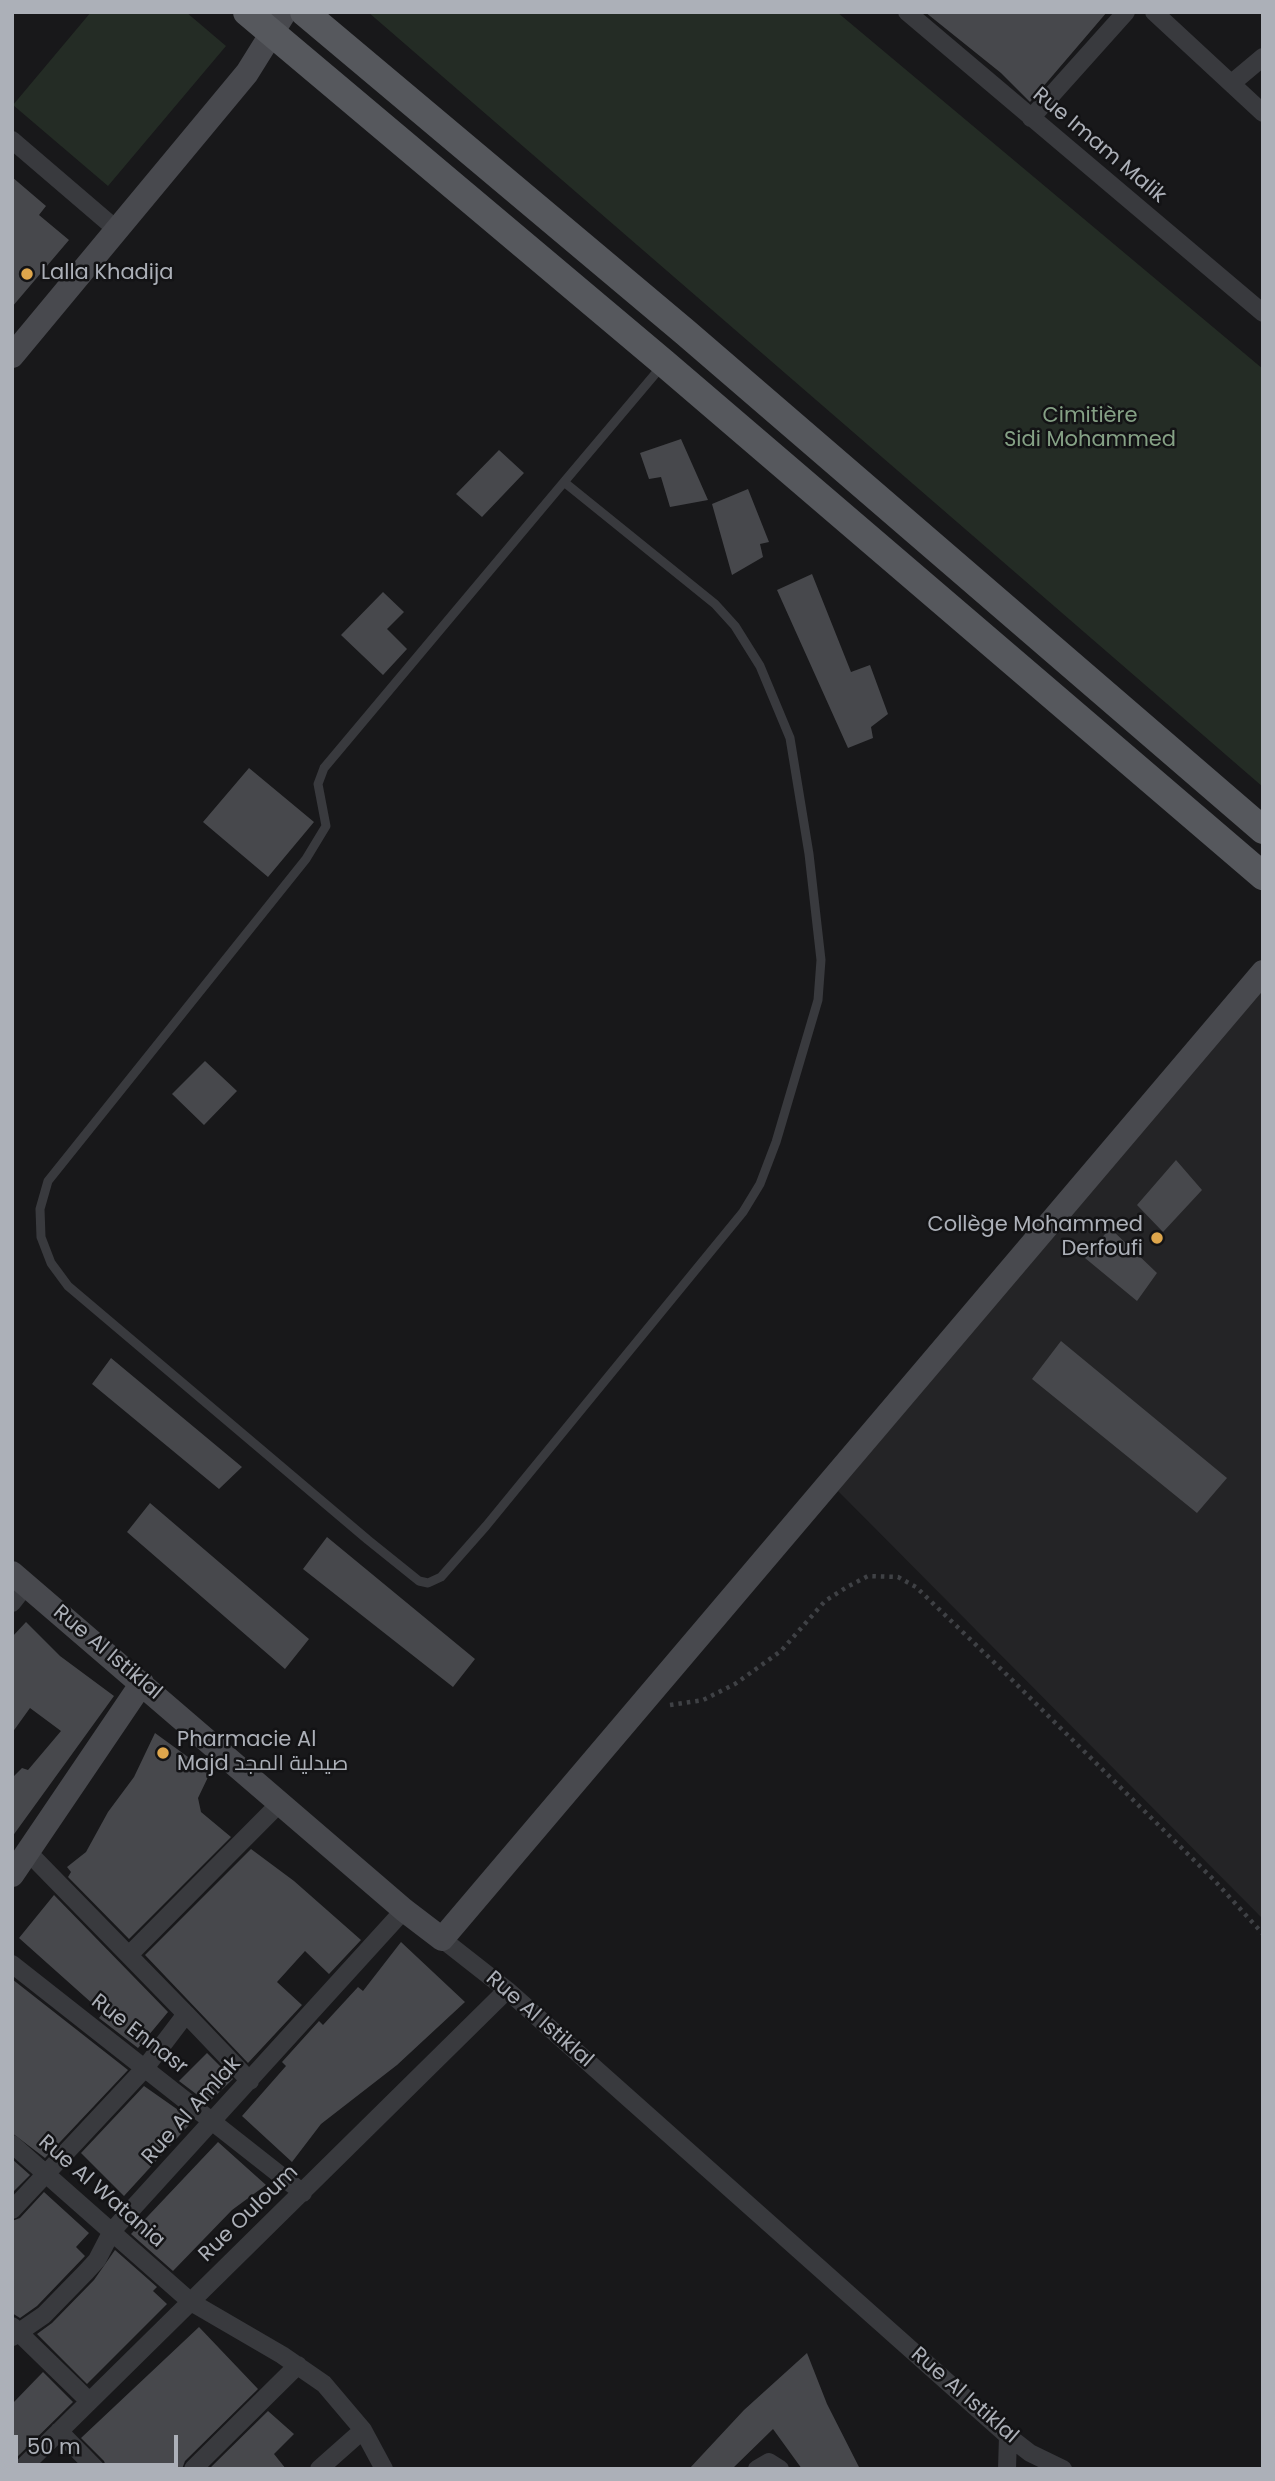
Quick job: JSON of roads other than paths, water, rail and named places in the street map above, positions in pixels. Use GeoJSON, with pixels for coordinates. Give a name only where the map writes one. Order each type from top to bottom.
{"type":"FeatureCollection","features":[{"type":"Feature","properties":{"kind":"main road"},"geometry":{"type":"LineString","coordinates":[[247,12],[278,22],[664,363],[1263,877]]}},
{"type":"Feature","properties":{"kind":"main road"},"geometry":{"type":"LineString","coordinates":[[304,12],[685,332],[1263,830]]}},
{"type":"Feature","properties":{"kind":"main road"},"geometry":{"type":"LineString","coordinates":[[932,594],[956,566]]}},
{"type":"Feature","properties":{"kind":"street","name":"Rue Imam Malik"},"geometry":{"type":"LineString","coordinates":[[907,12],[1031,118],[1259,303]]}},
{"type":"Feature","properties":{"kind":"street"},"geometry":{"type":"LineString","coordinates":[[1031,118],[1126,12]]}},
{"type":"Feature","properties":{"kind":"street"},"geometry":{"type":"LineString","coordinates":[[1154,12],[1263,113]]}},
{"type":"Feature","properties":{"kind":"street"},"geometry":{"type":"LineString","coordinates":[[12,356],[247,73],[278,22]]}},
{"type":"Feature","properties":{"kind":"street"},"geometry":{"type":"LineString","coordinates":[[1232,83],[1263,57]]}},
{"type":"Feature","properties":{"kind":"street"},"geometry":{"type":"LineString","coordinates":[[12,140],[117,230]]}},
{"type":"Feature","properties":{"kind":"street"},"geometry":{"type":"LineString","coordinates":[[442,1939],[1263,972]]}},
{"type":"Feature","properties":{"kind":"street","name":"Rue Al Istiklal"},"geometry":{"type":"LineString","coordinates":[[17,1587],[142,1683],[404,1910],[507,1990],[1008,2436],[1030,2453],[1063,2469]]}},
{"type":"Feature","properties":{"kind":"street"},"geometry":{"type":"LineString","coordinates":[[12,1875],[142,1683]]}},
{"type":"Feature","properties":{"kind":"street"},"geometry":{"type":"LineString","coordinates":[[129,1955],[281,1802]]}},
{"type":"Feature","properties":{"kind":"street"},"geometry":{"type":"LineString","coordinates":[[28,1852],[250,2081]]}},
{"type":"Feature","properties":{"kind":"street","name":"Rue Al Amlak"},"geometry":{"type":"LineString","coordinates":[[14,2332],[44,2315],[86,2273],[97,2260],[112,2231],[404,1910]]}},
{"type":"Feature","properties":{"kind":"street","name":"Rue Ennasr"},"geometry":{"type":"LineString","coordinates":[[12,1964],[303,2193]]}},
{"type":"Feature","properties":{"kind":"street","name":"Rue Ouloum"},"geometry":{"type":"LineString","coordinates":[[21,2469],[507,1990]]}},
{"type":"Feature","properties":{"kind":"street"},"geometry":{"type":"LineString","coordinates":[[12,2210],[145,2068],[186,2014]]}},
{"type":"Feature","properties":{"kind":"street","name":"Rue Al Watania"},"geometry":{"type":"LineString","coordinates":[[12,2144],[191,2302],[298,2365],[324,2384],[363,2430],[384,2469]]}},
{"type":"Feature","properties":{"kind":"street"},"geometry":{"type":"LineString","coordinates":[[14,2332],[89,2401]]}},
{"type":"Feature","properties":{"kind":"street"},"geometry":{"type":"LineString","coordinates":[[193,2469],[298,2365]]}},
{"type":"Feature","properties":{"kind":"street"},"geometry":{"type":"LineString","coordinates":[[319,2469],[363,2430]]}},
{"type":"Feature","properties":{"kind":"street"},"geometry":{"type":"LineString","coordinates":[[59,2431],[96,2469]]}},
{"type":"Feature","properties":{"kind":"street"},"geometry":{"type":"LineString","coordinates":[[1007,2468],[1008,2436]]}},
{"type":"Feature","properties":{"kind":"street"},"geometry":{"type":"LineString","coordinates":[[1007,2468],[1030,2453]]}},
{"type":"Feature","properties":{"kind":"street"},"geometry":{"type":"LineString","coordinates":[[757,2469],[765,2462],[772,2462],[780,2469]]}},
{"type":"Feature","properties":{"kind":"lane"},"geometry":{"type":"LineString","coordinates":[[564,482],[715,604],[735,626],[766,678],[790,738],[809,854],[821,960],[818,1000],[776,1142],[760,1184],[743,1212],[486,1526],[441,1577],[428,1583],[419,1581],[368,1540],[68,1286],[51,1264],[41,1237],[40,1209],[48,1181],[312,851],[326,826],[318,784],[324,768],[564,482],[664,363]]}},
{"type":"Feature","properties":{"kind":"place","name":"Lalla Khadija"},"geometry":{"type":"Point","coordinates":[27,274]}},
{"type":"Feature","properties":{"kind":"place","name":"Collège Mohammed Derfoufi"},"geometry":{"type":"Point","coordinates":[1157,1238]}},
{"type":"Feature","properties":{"kind":"place","name":"Pharmacie Al Majd صيدلية المجد"},"geometry":{"type":"Point","coordinates":[163,1753]}},
{"type":"Feature","properties":{"kind":"park label","name":"Cimitière Sidi Mohammed"},"geometry":{"type":"Point","coordinates":[1090,429]}}]}
